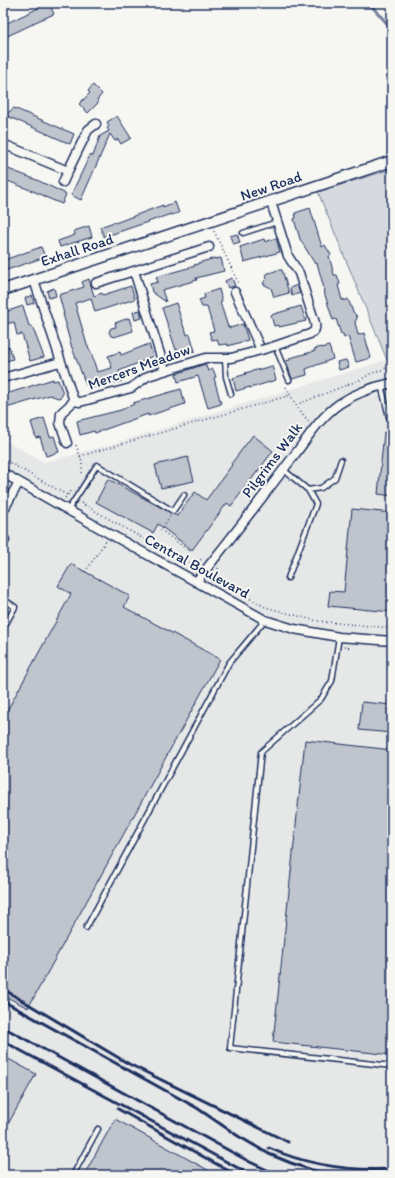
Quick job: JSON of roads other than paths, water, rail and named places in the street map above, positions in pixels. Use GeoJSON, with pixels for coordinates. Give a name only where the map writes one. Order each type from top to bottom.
{"type":"FeatureCollection","features":[{"type":"Feature","properties":{"kind":"street"},"geometry":{"type":"LineString","coordinates":[[63,182],[88,130],[96,124]]}},
{"type":"Feature","properties":{"kind":"street"},"geometry":{"type":"LineString","coordinates":[[3,144],[68,171]]}},
{"type":"Feature","properties":{"kind":"street","name":"New Road"},"geometry":{"type":"LineString","coordinates":[[160,239],[392,161]]}},
{"type":"Feature","properties":{"kind":"street","name":"Mercers Meadow"},"geometry":{"type":"LineString","coordinates":[[74,401],[80,402],[131,388],[148,376],[206,358],[225,359],[275,346],[314,332],[316,328],[315,323],[299,273],[288,256],[270,202]]}},
{"type":"Feature","properties":{"kind":"street","name":"Exhall Road"},"geometry":{"type":"LineString","coordinates":[[3,290],[160,239]]}},
{"type":"Feature","properties":{"kind":"street"},"geometry":{"type":"LineString","coordinates":[[96,283],[209,247]]}},
{"type":"Feature","properties":{"kind":"street"},"geometry":{"type":"LineString","coordinates":[[134,271],[165,370]]}},
{"type":"Feature","properties":{"kind":"street","name":"Mercers Meadow"},"geometry":{"type":"LineString","coordinates":[[34,280],[74,401]]}},
{"type":"Feature","properties":{"kind":"street"},"geometry":{"type":"LineString","coordinates":[[235,292],[261,350]]}},
{"type":"Feature","properties":{"kind":"street"},"geometry":{"type":"LineString","coordinates":[[3,378],[60,362]]}},
{"type":"Feature","properties":{"kind":"street","name":"Pilgrims Walk"},"geometry":{"type":"LineString","coordinates":[[196,582],[319,422],[338,404],[358,393],[392,383]]}},
{"type":"Feature","properties":{"kind":"street","name":"Mercers Meadow"},"geometry":{"type":"LineString","coordinates":[[71,443],[60,423],[61,413],[74,401]]}},
{"type":"Feature","properties":{"kind":"street","name":"Central Boulevard"},"geometry":{"type":"LineString","coordinates":[[3,473],[265,620],[294,629],[339,637],[392,640]]}},
{"type":"Feature","properties":{"kind":"street"},"geometry":{"type":"LineString","coordinates":[[3,511],[19,482]]}},
{"type":"Feature","properties":{"kind":"lane"},"geometry":{"type":"LineString","coordinates":[[243,233],[277,222]]}},
{"type":"Feature","properties":{"kind":"lane"},"geometry":{"type":"LineString","coordinates":[[275,346],[289,380]]}},
{"type":"Feature","properties":{"kind":"lane"},"geometry":{"type":"LineString","coordinates":[[225,359],[226,377],[231,394]]}},
{"type":"Feature","properties":{"kind":"lane"},"geometry":{"type":"LineString","coordinates":[[381,385],[389,417]]}},
{"type":"Feature","properties":{"kind":"lane"},"geometry":{"type":"LineString","coordinates":[[308,490],[321,488],[335,478],[341,460]]}},
{"type":"Feature","properties":{"kind":"lane"},"geometry":{"type":"LineString","coordinates":[[68,510],[97,465],[173,511],[184,495]]}},
{"type":"Feature","properties":{"kind":"lane"},"geometry":{"type":"LineString","coordinates":[[283,470],[308,490],[316,504],[288,578]]}},
{"type":"Feature","properties":{"kind":"lane"},"geometry":{"type":"LineString","coordinates":[[3,599],[15,607],[3,629]]}},
{"type":"Feature","properties":{"kind":"lane"},"geometry":{"type":"LineString","coordinates":[[86,928],[229,663],[265,620]]}},
{"type":"Feature","properties":{"kind":"lane"},"geometry":{"type":"LineString","coordinates":[[339,637],[332,681],[321,699],[261,752],[230,1048],[392,1066]]}},
{"type":"Feature","properties":{"kind":"lane"},"geometry":{"type":"LineString","coordinates":[[73,1175],[98,1130]]}},
{"type":"Feature","properties":{"kind":"waterway"},"geometry":{"type":"LineString","coordinates":[[369,3],[392,29]]}},
{"type":"Feature","properties":{"kind":"railway"},"geometry":{"type":"LineString","coordinates":[[3,989],[129,1064],[288,1142]]}},
{"type":"Feature","properties":{"kind":"railway"},"geometry":{"type":"LineString","coordinates":[[3,1001],[197,1108],[238,1136],[269,1154],[312,1170],[336,1175]]}},
{"type":"Feature","properties":{"kind":"railway"},"geometry":{"type":"LineString","coordinates":[[3,1027],[250,1162],[278,1175]]}},
{"type":"Feature","properties":{"kind":"railway"},"geometry":{"type":"LineString","coordinates":[[3,1041],[251,1175]]}},
{"type":"Feature","properties":{"kind":"railway"},"geometry":{"type":"LineString","coordinates":[[118,1109],[236,1175]]}},
{"type":"Feature","properties":{"kind":"railway"},"geometry":{"type":"LineString","coordinates":[[269,1148],[298,1159],[329,1166],[361,1169],[392,1169]]}}]}
